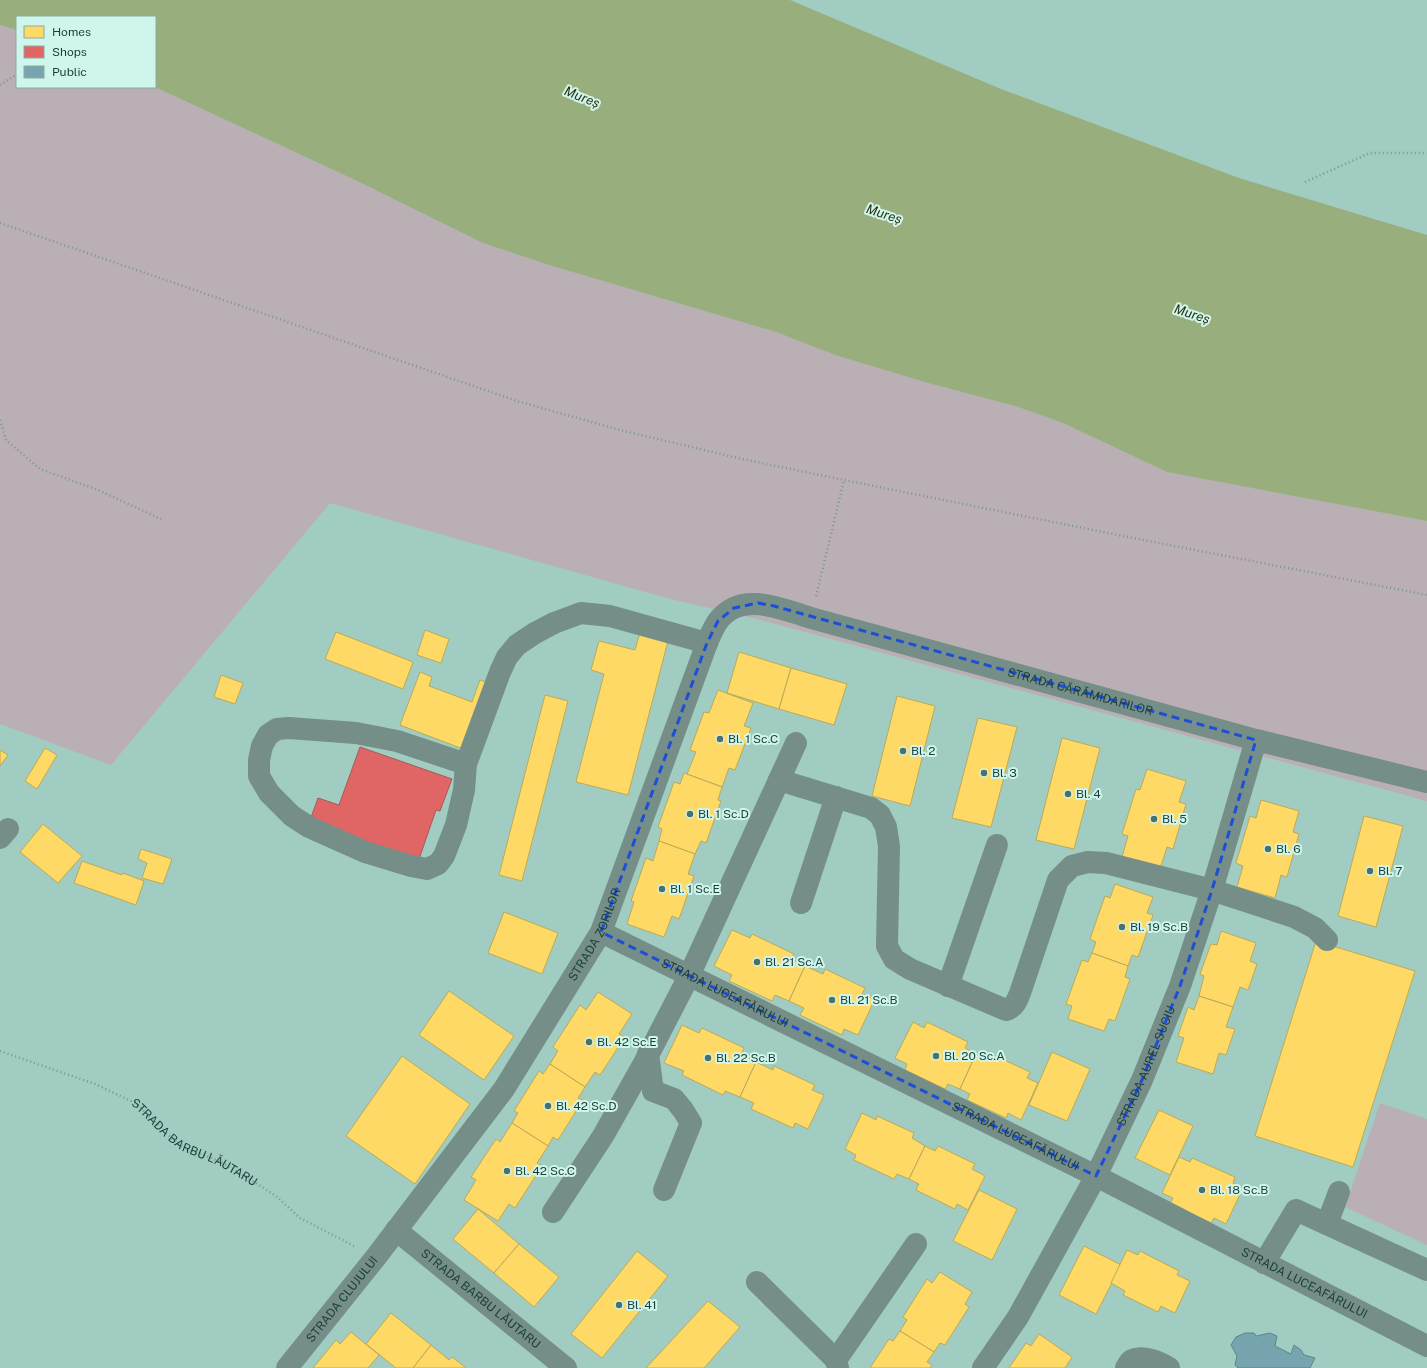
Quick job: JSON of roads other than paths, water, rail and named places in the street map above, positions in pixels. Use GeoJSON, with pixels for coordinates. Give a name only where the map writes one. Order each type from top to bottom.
{"type":"FeatureCollection","features":[{"type":"Feature","properties":{"kind":"street","name":"STRADA CĂRĂMIDARILOR"},"geometry":{"type":"LineString","coordinates":[[734,608],[758,603],[774,606],[811,618],[1256,740],[1427,782]]}},
{"type":"Feature","properties":{"kind":"street","name":"STRADA ZORILOR"},"geometry":{"type":"LineString","coordinates":[[396,1230],[504,1089],[601,932],[707,643],[718,621],[724,614],[734,608]]}},
{"type":"Feature","properties":{"kind":"street"},"geometry":{"type":"LineString","coordinates":[[466,764],[396,741],[356,733],[289,728],[277,729],[268,735],[262,746],[259,760],[259,776],[269,793],[292,816],[309,827],[365,852],[427,869],[438,864],[444,856],[456,825],[464,790],[466,764],[500,672],[507,657],[517,645],[554,623],[581,613],[610,616],[707,643]]}},
{"type":"Feature","properties":{"kind":"street","name":"STRADA AUREL SUCIU"},"geometry":{"type":"LineString","coordinates":[[983,1368],[1018,1317],[1096,1176],[1142,1080],[1180,986],[1212,890],[1256,740]]}},
{"type":"Feature","properties":{"kind":"street"},"geometry":{"type":"LineString","coordinates":[[553,1212],[603,1136],[689,976],[796,743]]}},
{"type":"Feature","properties":{"kind":"street"},"geometry":{"type":"LineString","coordinates":[[779,780],[871,808],[880,815],[886,827],[889,846],[887,946],[894,959],[910,969],[1006,1010],[1011,1009],[1020,993],[1058,880],[1072,866],[1088,862],[1106,863],[1212,890],[1294,917],[1315,928],[1327,940]]}},
{"type":"Feature","properties":{"kind":"street"},"geometry":{"type":"LineString","coordinates":[[801,903],[836,797]]}},
{"type":"Feature","properties":{"kind":"street"},"geometry":{"type":"LineString","coordinates":[[948,986],[997,845]]}},
{"type":"Feature","properties":{"kind":"street","name":"STRADA LUCEAFĂRULUI"},"geometry":{"type":"LineString","coordinates":[[601,932],[1096,1176],[1427,1346]]}},
{"type":"Feature","properties":{"kind":"street"},"geometry":{"type":"LineString","coordinates":[[648,1054],[653,1091],[674,1099],[691,1123],[664,1190]]}},
{"type":"Feature","properties":{"kind":"street"},"geometry":{"type":"LineString","coordinates":[[1328,1224],[1339,1192]]}},
{"type":"Feature","properties":{"kind":"street"},"geometry":{"type":"LineString","coordinates":[[1264,1263],[1296,1210],[1427,1270]]}},
{"type":"Feature","properties":{"kind":"street","name":"STRADA CLUJULUI"},"geometry":{"type":"LineString","coordinates":[[287,1368],[396,1230]]}},
{"type":"Feature","properties":{"kind":"street","name":"STRADA BARBU LĂUTARU"},"geometry":{"type":"LineString","coordinates":[[396,1230],[566,1368]]}},
{"type":"Feature","properties":{"kind":"street"},"geometry":{"type":"LineString","coordinates":[[757,1282],[837,1364],[916,1244]]}},
{"type":"Feature","properties":{"kind":"street"},"geometry":{"type":"LineString","coordinates":[[1126,1368],[1131,1361],[1141,1358],[1151,1360],[1169,1368]]}},
{"type":"Feature","properties":{"kind":"water","name":"Mureș"},"geometry":{"type":"Polygon","coordinates":[[[0,0],[790,0],[1001,89],[1239,178],[1427,235],[1427,521],[1167,472],[1063,423],[1015,406],[928,383],[835,355],[776,332],[549,265],[483,243],[355,180],[156,87],[156,16],[16,16],[16,30],[0,25],[0,0]]]}},
{"type":"Feature","properties":{"kind":"place","name":"Bl. 1 Sc.C"},"geometry":{"type":"Point","coordinates":[720,739]}},
{"type":"Feature","properties":{"kind":"place","name":"Bl. 2"},"geometry":{"type":"Point","coordinates":[903,751]}},
{"type":"Feature","properties":{"kind":"place","name":"Bl. 3"},"geometry":{"type":"Point","coordinates":[984,773]}},
{"type":"Feature","properties":{"kind":"place","name":"Bl. 4"},"geometry":{"type":"Point","coordinates":[1068,794]}},
{"type":"Feature","properties":{"kind":"place","name":"Bl. 1 Sc.D"},"geometry":{"type":"Point","coordinates":[690,814]}},
{"type":"Feature","properties":{"kind":"place","name":"Bl. 5"},"geometry":{"type":"Point","coordinates":[1154,819]}},
{"type":"Feature","properties":{"kind":"place","name":"Bl. 6"},"geometry":{"type":"Point","coordinates":[1268,849]}},
{"type":"Feature","properties":{"kind":"place","name":"Bl. 7"},"geometry":{"type":"Point","coordinates":[1370,871]}},
{"type":"Feature","properties":{"kind":"place","name":"Bl. 1 Sc.E"},"geometry":{"type":"Point","coordinates":[662,889]}},
{"type":"Feature","properties":{"kind":"place","name":"Bl. 19 Sc.B"},"geometry":{"type":"Point","coordinates":[1122,927]}},
{"type":"Feature","properties":{"kind":"place","name":"Bl. 21 Sc.A"},"geometry":{"type":"Point","coordinates":[757,962]}},
{"type":"Feature","properties":{"kind":"place","name":"Bl. 21 Sc.B"},"geometry":{"type":"Point","coordinates":[832,1000]}},
{"type":"Feature","properties":{"kind":"place","name":"Bl. 42 Sc.E"},"geometry":{"type":"Point","coordinates":[589,1042]}},
{"type":"Feature","properties":{"kind":"place","name":"Bl. 20 Sc.A"},"geometry":{"type":"Point","coordinates":[936,1056]}},
{"type":"Feature","properties":{"kind":"place","name":"Bl. 22 Sc.B"},"geometry":{"type":"Point","coordinates":[708,1058]}},
{"type":"Feature","properties":{"kind":"place","name":"Bl. 42 Sc.D"},"geometry":{"type":"Point","coordinates":[548,1106]}},
{"type":"Feature","properties":{"kind":"place","name":"Bl. 42 Sc.C"},"geometry":{"type":"Point","coordinates":[507,1171]}},
{"type":"Feature","properties":{"kind":"place","name":"Bl. 18 Sc.B"},"geometry":{"type":"Point","coordinates":[1202,1190]}},
{"type":"Feature","properties":{"kind":"place","name":"Bl. 41"},"geometry":{"type":"Point","coordinates":[619,1305]}}]}
